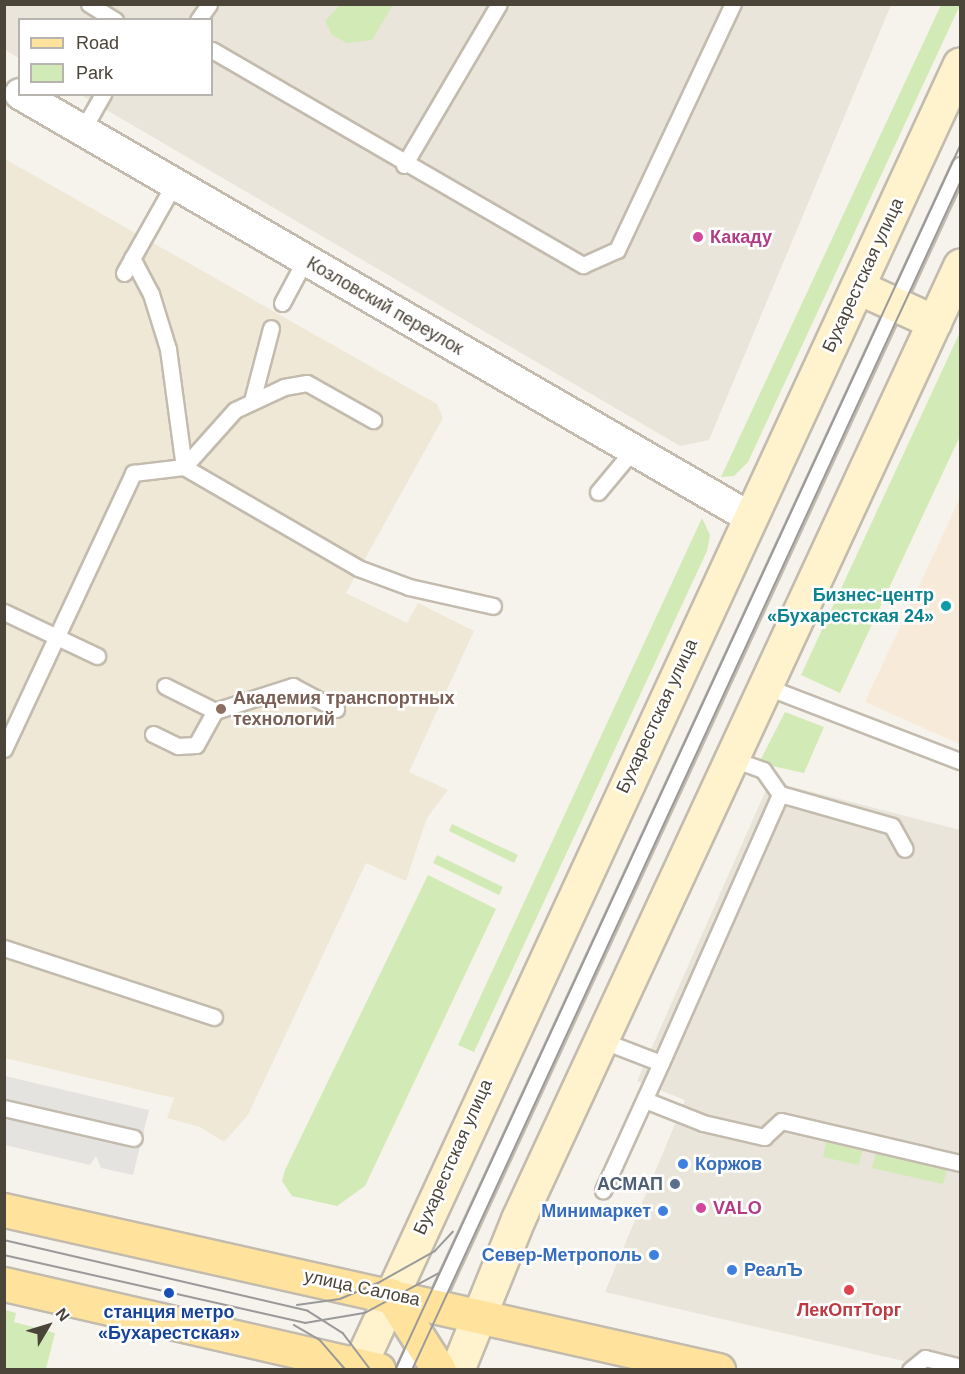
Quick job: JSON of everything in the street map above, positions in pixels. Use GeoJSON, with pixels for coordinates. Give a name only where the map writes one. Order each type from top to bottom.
{"type":"FeatureCollection","features":[{"type":"Feature","properties":{"kind":"main road","name":"Бухарестская улица"},"geometry":{"type":"LineString","coordinates":[[365,1368],[391,1294],[960,64]]}},
{"type":"Feature","properties":{"kind":"main road"},"geometry":{"type":"LineString","coordinates":[[457,1370],[518,1219],[767,687],[960,266]]}},
{"type":"Feature","properties":{"kind":"main road"},"geometry":{"type":"LineString","coordinates":[[858,287],[934,322]]}},
{"type":"Feature","properties":{"kind":"main road","name":"улица Салова"},"geometry":{"type":"LineString","coordinates":[[4,1210],[391,1294],[718,1370]]}},
{"type":"Feature","properties":{"kind":"main road"},"geometry":{"type":"LineString","coordinates":[[4,1284],[365,1368]]}},
{"type":"Feature","properties":{"kind":"main road"},"geometry":{"type":"LineString","coordinates":[[391,1294],[439,1370]]}},
{"type":"Feature","properties":{"kind":"street","name":"Козловский переулок"},"geometry":{"type":"LineString","coordinates":[[4,86],[18,93]]}},
{"type":"Feature","properties":{"kind":"street","name":"Козловский переулок"},"geometry":{"type":"LineString","coordinates":[[23,96],[749,517]]}},
{"type":"Feature","properties":{"kind":"lane"},"geometry":{"type":"LineString","coordinates":[[89,4],[113,18]]}},
{"type":"Feature","properties":{"kind":"lane"},"geometry":{"type":"LineString","coordinates":[[199,18],[209,4]]}},
{"type":"Feature","properties":{"kind":"lane"},"geometry":{"type":"LineString","coordinates":[[404,165],[499,4]]}},
{"type":"Feature","properties":{"kind":"lane"},"geometry":{"type":"LineString","coordinates":[[213,51],[404,165],[583,265],[605,259],[617,250],[733,4]]}},
{"type":"Feature","properties":{"kind":"lane"},"geometry":{"type":"LineString","coordinates":[[82,130],[102,96]]}},
{"type":"Feature","properties":{"kind":"lane"},"geometry":{"type":"LineString","coordinates":[[404,1370],[960,165]]}},
{"type":"Feature","properties":{"kind":"lane"},"geometry":{"type":"LineString","coordinates":[[124,273],[174,184]]}},
{"type":"Feature","properties":{"kind":"lane"},"geometry":{"type":"LineString","coordinates":[[132,258],[151,294],[168,349],[184,467]]}},
{"type":"Feature","properties":{"kind":"lane"},"geometry":{"type":"LineString","coordinates":[[282,303],[305,260]]}},
{"type":"Feature","properties":{"kind":"lane"},"geometry":{"type":"LineString","coordinates":[[253,397],[271,328]]}},
{"type":"Feature","properties":{"kind":"lane"},"geometry":{"type":"LineString","coordinates":[[184,467],[215,429],[253,397],[307,383],[373,420]]}},
{"type":"Feature","properties":{"kind":"lane"},"geometry":{"type":"LineString","coordinates":[[598,492],[633,450]]}},
{"type":"Feature","properties":{"kind":"lane"},"geometry":{"type":"LineString","coordinates":[[4,749],[133,473],[184,467],[252,502],[305,540],[358,568],[409,588],[493,606]]}},
{"type":"Feature","properties":{"kind":"lane"},"geometry":{"type":"LineString","coordinates":[[4,612],[97,656]]}},
{"type":"Feature","properties":{"kind":"lane"},"geometry":{"type":"LineString","coordinates":[[165,686],[214,711]]}},
{"type":"Feature","properties":{"kind":"lane"},"geometry":{"type":"LineString","coordinates":[[153,734],[178,746],[196,745],[214,711],[293,686],[336,709]]}},
{"type":"Feature","properties":{"kind":"lane"},"geometry":{"type":"LineString","coordinates":[[767,687],[960,761]]}},
{"type":"Feature","properties":{"kind":"lane"},"geometry":{"type":"LineString","coordinates":[[733,759],[762,770],[780,794],[892,826],[905,849]]}},
{"type":"Feature","properties":{"kind":"lane"},"geometry":{"type":"LineString","coordinates":[[603,1190],[780,794]]}},
{"type":"Feature","properties":{"kind":"lane"},"geometry":{"type":"LineString","coordinates":[[4,948],[214,1017]]}},
{"type":"Feature","properties":{"kind":"lane"},"geometry":{"type":"LineString","coordinates":[[601,1040],[661,1063]]}},
{"type":"Feature","properties":{"kind":"lane"},"geometry":{"type":"LineString","coordinates":[[645,1100],[703,1123],[764,1137],[781,1121],[960,1163]]}},
{"type":"Feature","properties":{"kind":"lane"},"geometry":{"type":"LineString","coordinates":[[4,1108],[134,1138]]}},
{"type":"Feature","properties":{"kind":"lane"},"geometry":{"type":"LineString","coordinates":[[910,1370],[925,1358],[960,1367]]}},
{"type":"Feature","properties":{"kind":"shaded area"},"geometry":{"type":"Polygon","coordinates":[[[5,5],[891,5],[709,440],[680,446],[83,96],[213,96],[213,18],[18,18],[18,57],[5,50],[5,5]]]}},
{"type":"Feature","properties":{"kind":"shaded area","name":"Академия транспортных технологий"},"geometry":{"type":"Polygon","coordinates":[[[5,159],[437,404],[443,418],[346,593],[407,623],[418,603],[474,631],[409,772],[448,790],[427,818],[406,881],[366,863],[248,1115],[224,1142],[200,1127],[167,1118],[174,1098],[5,1058],[5,159]]]}},
{"type":"Feature","properties":{"kind":"shaded area"},"geometry":{"type":"Polygon","coordinates":[[[960,498],[960,744],[865,702],[960,498]]]}},
{"type":"Feature","properties":{"kind":"shaded area"},"geometry":{"type":"Polygon","coordinates":[[[770,781],[960,830],[960,1369],[938,1369],[605,1292],[685,1100],[637,1081],[770,781]]]}},
{"type":"Feature","properties":{"kind":"shaded area"},"geometry":{"type":"Polygon","coordinates":[[[5,1076],[149,1110],[133,1175],[101,1168],[96,1156],[90,1165],[5,1145],[5,1076]]]}},
{"type":"Feature","properties":{"kind":"green space"},"geometry":{"type":"Polygon","coordinates":[[[341,4],[393,5],[372,40],[347,43],[332,35],[325,21],[341,4]]]}},
{"type":"Feature","properties":{"kind":"green space"},"geometry":{"type":"Polygon","coordinates":[[[941,5],[960,5],[748,462],[734,476],[721,477],[941,5]]]}},
{"type":"Feature","properties":{"kind":"green space"},"geometry":{"type":"Polygon","coordinates":[[[960,332],[960,436],[840,693],[801,675],[960,332]]]}},
{"type":"Feature","properties":{"kind":"green space"},"geometry":{"type":"Polygon","coordinates":[[[702,518],[710,535],[707,551],[474,1052],[458,1045],[702,518]]]}},
{"type":"Feature","properties":{"kind":"green space"},"geometry":{"type":"Polygon","coordinates":[[[785,712],[824,727],[804,773],[759,763],[785,712]]]}},
{"type":"Feature","properties":{"kind":"green space"},"geometry":{"type":"Polygon","coordinates":[[[452,824],[518,855],[514,863],[449,831],[452,824]]]}},
{"type":"Feature","properties":{"kind":"green space"},"geometry":{"type":"Polygon","coordinates":[[[437,855],[503,887],[499,895],[433,863],[437,855]]]}},
{"type":"Feature","properties":{"kind":"green space"},"geometry":{"type":"Polygon","coordinates":[[[428,875],[496,909],[365,1186],[337,1206],[292,1196],[282,1181],[285,1170],[428,875]]]}},
{"type":"Feature","properties":{"kind":"green space"},"geometry":{"type":"Polygon","coordinates":[[[826,1142],[862,1151],[859,1165],[823,1157],[826,1142]]]}},
{"type":"Feature","properties":{"kind":"green space"},"geometry":{"type":"Polygon","coordinates":[[[876,1153],[947,1170],[943,1184],[872,1168],[876,1153]]]}},
{"type":"Feature","properties":{"kind":"green space"},"geometry":{"type":"Polygon","coordinates":[[[5,1310],[16,1313],[14,1322],[55,1333],[46,1369],[5,1369],[5,1310]]]}},
{"type":"Feature","properties":{"kind":"tram line"},"geometry":{"type":"LineString","coordinates":[[395,1370],[960,146]]}},
{"type":"Feature","properties":{"kind":"tram line"},"geometry":{"type":"LineString","coordinates":[[412,1370],[960,183]]}},
{"type":"Feature","properties":{"kind":"tram line"},"geometry":{"type":"LineString","coordinates":[[297,1305],[340,1299],[380,1282],[435,1251],[453,1232]]}},
{"type":"Feature","properties":{"kind":"tram line"},"geometry":{"type":"LineString","coordinates":[[4,1240],[308,1311],[343,1333],[371,1370]]}},
{"type":"Feature","properties":{"kind":"tram line"},"geometry":{"type":"LineString","coordinates":[[4,1255],[305,1323],[365,1313],[439,1273]]}},
{"type":"Feature","properties":{"kind":"tram line"},"geometry":{"type":"LineString","coordinates":[[294,1325],[320,1340],[346,1370]]}},
{"type":"Feature","properties":{"kind":"place","name":"Какаду"},"geometry":{"type":"Point","coordinates":[698,237]}},
{"type":"Feature","properties":{"kind":"place","name":"Бизнес-центр «Бухарестская 24»"},"geometry":{"type":"Point","coordinates":[946,606]}},
{"type":"Feature","properties":{"kind":"place","name":"Академия транспортных технологий"},"geometry":{"type":"Point","coordinates":[221,709]}},
{"type":"Feature","properties":{"kind":"place","name":"Коржов"},"geometry":{"type":"Point","coordinates":[683,1164]}},
{"type":"Feature","properties":{"kind":"place","name":"АСМАП"},"geometry":{"type":"Point","coordinates":[675,1184]}},
{"type":"Feature","properties":{"kind":"place","name":"VALO"},"geometry":{"type":"Point","coordinates":[701,1208]}},
{"type":"Feature","properties":{"kind":"place","name":"Минимаркет"},"geometry":{"type":"Point","coordinates":[663,1211]}},
{"type":"Feature","properties":{"kind":"place","name":"Север-Метрополь"},"geometry":{"type":"Point","coordinates":[654,1255]}},
{"type":"Feature","properties":{"kind":"place","name":"РеалЪ"},"geometry":{"type":"Point","coordinates":[732,1270]}},
{"type":"Feature","properties":{"kind":"place","name":"ЛекОптТорг"},"geometry":{"type":"Point","coordinates":[849,1290]}},
{"type":"Feature","properties":{"kind":"place","name":"станция метро «Бухарестская»"},"geometry":{"type":"Point","coordinates":[169,1293]}}]}
